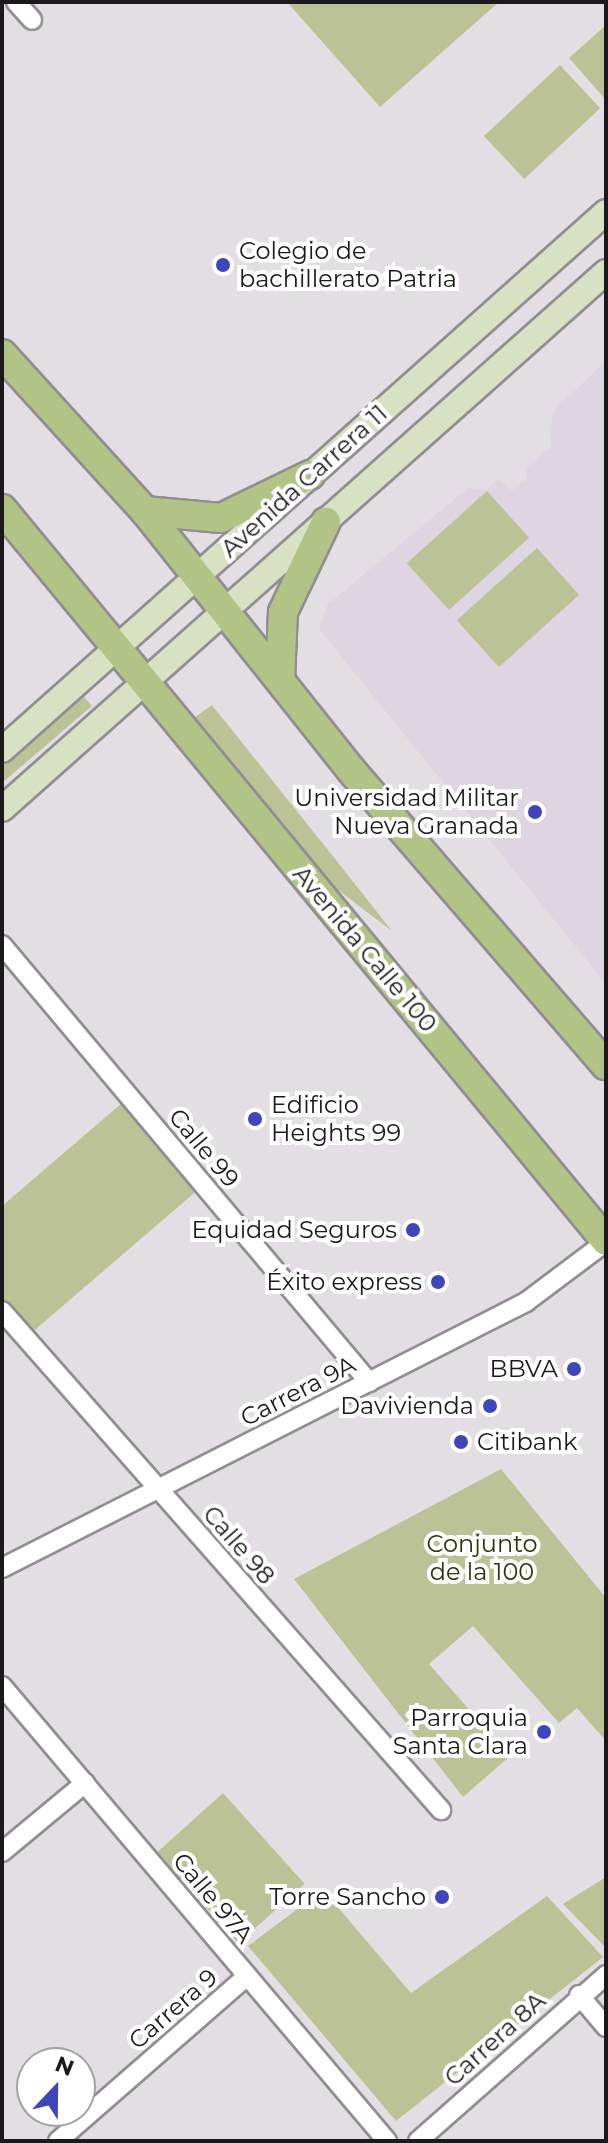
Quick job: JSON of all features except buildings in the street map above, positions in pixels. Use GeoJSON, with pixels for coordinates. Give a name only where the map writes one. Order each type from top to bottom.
{"type":"FeatureCollection","features":[{"type":"Feature","properties":{"kind":"main road","name":"Avenida Carrera 11"},"geometry":{"type":"LineString","coordinates":[[2,750],[606,212]]}},
{"type":"Feature","properties":{"kind":"main road","name":"Avenida Carrera 11"},"geometry":{"type":"LineString","coordinates":[[2,809],[606,272]]}},
{"type":"Feature","properties":{"kind":"main road"},"geometry":{"type":"LineString","coordinates":[[2,354],[145,511],[280,680],[606,1065]]}},
{"type":"Feature","properties":{"kind":"main road"},"geometry":{"type":"LineString","coordinates":[[145,511],[221,518],[310,475]]}},
{"type":"Feature","properties":{"kind":"main road","name":"Avenida Calle 100"},"geometry":{"type":"LineString","coordinates":[[2,509],[606,1241]]}},
{"type":"Feature","properties":{"kind":"main road"},"geometry":{"type":"LineString","coordinates":[[280,680],[283,612],[326,522]]}},
{"type":"Feature","properties":{"kind":"street"},"geometry":{"type":"LineString","coordinates":[[16,2],[32,20]]}},
{"type":"Feature","properties":{"kind":"street","name":"Calle 99"},"geometry":{"type":"LineString","coordinates":[[2,945],[369,1382]]}},
{"type":"Feature","properties":{"kind":"street","name":"Carrera 9A"},"geometry":{"type":"LineString","coordinates":[[2,1568],[550,1288],[606,1241]]}},
{"type":"Feature","properties":{"kind":"street","name":"Calle 98"},"geometry":{"type":"LineString","coordinates":[[2,1311],[441,1810]]}},
{"type":"Feature","properties":{"kind":"street","name":"Calle 97A"},"geometry":{"type":"LineString","coordinates":[[2,1686],[387,2141]]}},
{"type":"Feature","properties":{"kind":"street"},"geometry":{"type":"LineString","coordinates":[[2,1852],[85,1783]]}},
{"type":"Feature","properties":{"kind":"street","name":"Carrera 8A"},"geometry":{"type":"LineString","coordinates":[[418,2141],[579,1995],[606,1975]]}},
{"type":"Feature","properties":{"kind":"street","name":"Carrera 9"},"geometry":{"type":"LineString","coordinates":[[58,2141],[247,1976]]}},
{"type":"Feature","properties":{"kind":"street"},"geometry":{"type":"LineString","coordinates":[[579,1995],[606,2027]]}},
{"type":"Feature","properties":{"kind":"shaded area","name":"Universidad Militar Nueva Granada"},"geometry":{"type":"Polygon","coordinates":[[[606,361],[606,984],[319,629],[328,604],[468,488],[485,490],[499,479],[512,491],[527,478],[527,468],[550,447],[553,411],[606,361]]]}},
{"type":"Feature","properties":{"kind":"green space"},"geometry":{"type":"Polygon","coordinates":[[[287,2],[499,2],[380,107],[287,2]]]}},
{"type":"Feature","properties":{"kind":"green space"},"geometry":{"type":"Polygon","coordinates":[[[606,25],[606,100],[569,58],[606,25]]]}},
{"type":"Feature","properties":{"kind":"green space"},"geometry":{"type":"Polygon","coordinates":[[[560,65],[600,108],[524,179],[484,136],[560,65]]]}},
{"type":"Feature","properties":{"kind":"green space"},"geometry":{"type":"Polygon","coordinates":[[[487,491],[529,538],[449,610],[407,563],[487,491]]]}},
{"type":"Feature","properties":{"kind":"green space"},"geometry":{"type":"Polygon","coordinates":[[[537,548],[579,595],[499,667],[457,620],[537,548]]]}},
{"type":"Feature","properties":{"kind":"green space"},"geometry":{"type":"Polygon","coordinates":[[[79,691],[92,706],[2,783],[2,758],[79,691]]]}},
{"type":"Feature","properties":{"kind":"green space"},"geometry":{"type":"Polygon","coordinates":[[[212,705],[392,931],[338,890],[191,720],[212,705]]]}},
{"type":"Feature","properties":{"kind":"green space"},"geometry":{"type":"Polygon","coordinates":[[[129,1097],[207,1182],[29,1335],[2,1304],[2,1206],[129,1097]]]}},
{"type":"Feature","properties":{"kind":"green space","name":"Conjunto de la 100"},"geometry":{"type":"Polygon","coordinates":[[[501,1469],[606,1598],[606,1741],[577,1708],[559,1723],[473,1626],[429,1664],[510,1756],[463,1797],[294,1579],[501,1469]]]}},
{"type":"Feature","properties":{"kind":"green space"},"geometry":{"type":"Polygon","coordinates":[[[223,1793],[305,1884],[238,1943],[157,1853],[223,1793]]]}},
{"type":"Feature","properties":{"kind":"green space"},"geometry":{"type":"Polygon","coordinates":[[[606,1877],[606,1948],[563,1904],[606,1877]]]}},
{"type":"Feature","properties":{"kind":"green space"},"geometry":{"type":"Polygon","coordinates":[[[323,1890],[411,1993],[547,1896],[603,1957],[396,2121],[248,1946],[323,1890]]]}},
{"type":"Feature","properties":{"kind":"place","name":"Colegio de bachillerato Patria"},"geometry":{"type":"Point","coordinates":[223,265]}},
{"type":"Feature","properties":{"kind":"place","name":"Universidad Militar Nueva Granada"},"geometry":{"type":"Point","coordinates":[535,812]}},
{"type":"Feature","properties":{"kind":"place","name":"Edificio Heights 99"},"geometry":{"type":"Point","coordinates":[255,1119]}},
{"type":"Feature","properties":{"kind":"place","name":"Equidad Seguros"},"geometry":{"type":"Point","coordinates":[413,1230]}},
{"type":"Feature","properties":{"kind":"place","name":"Éxito express"},"geometry":{"type":"Point","coordinates":[438,1282]}},
{"type":"Feature","properties":{"kind":"place","name":"BBVA"},"geometry":{"type":"Point","coordinates":[574,1369]}},
{"type":"Feature","properties":{"kind":"place","name":"Davivienda"},"geometry":{"type":"Point","coordinates":[490,1406]}},
{"type":"Feature","properties":{"kind":"place","name":"Citibank"},"geometry":{"type":"Point","coordinates":[461,1442]}},
{"type":"Feature","properties":{"kind":"place","name":"Parroquia Santa Clara"},"geometry":{"type":"Point","coordinates":[544,1732]}},
{"type":"Feature","properties":{"kind":"place","name":"Torre Sancho"},"geometry":{"type":"Point","coordinates":[442,1897]}}]}
